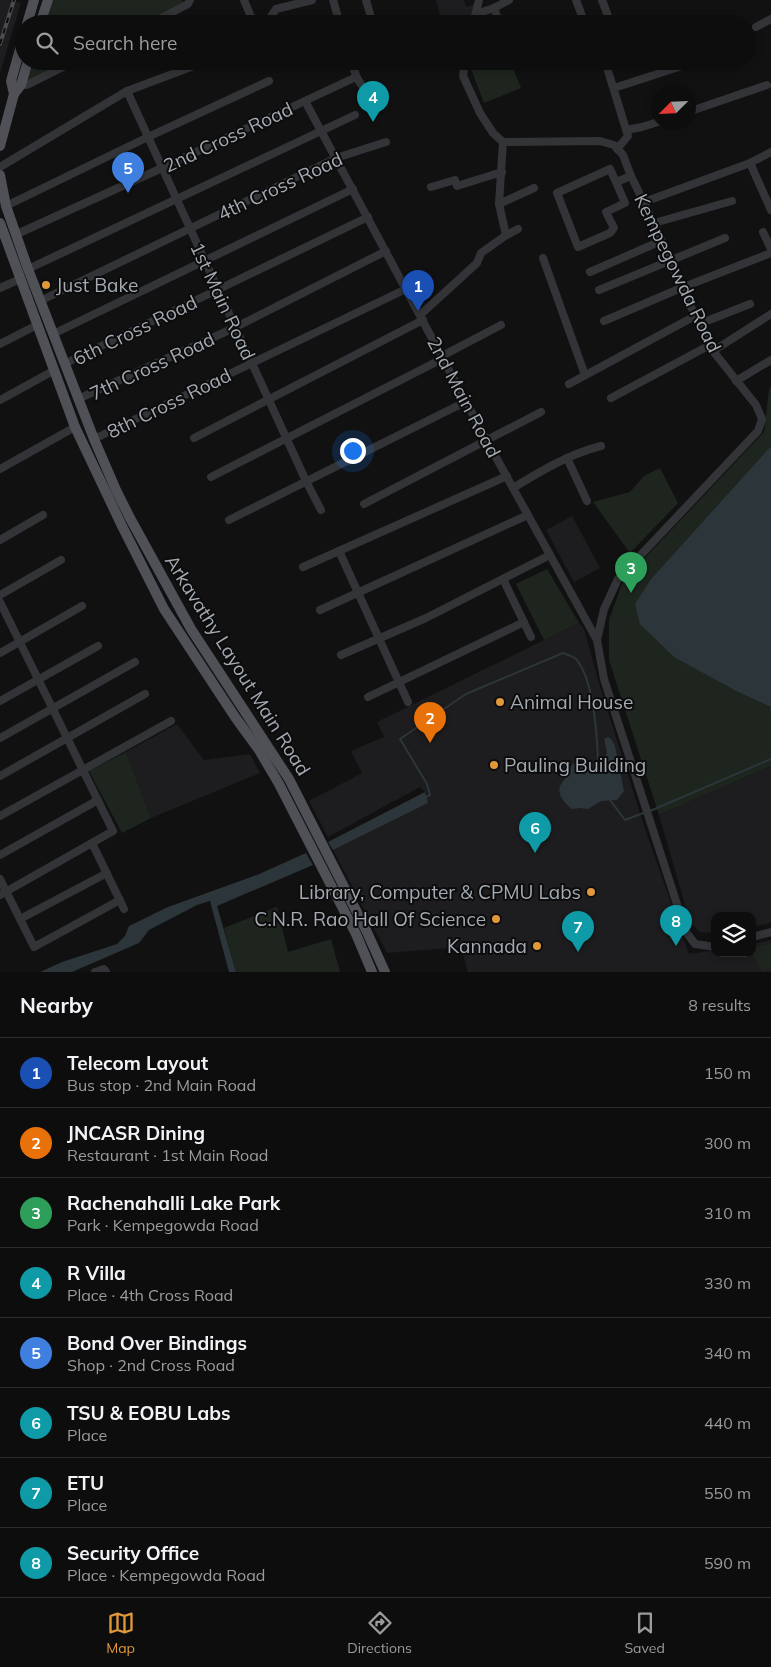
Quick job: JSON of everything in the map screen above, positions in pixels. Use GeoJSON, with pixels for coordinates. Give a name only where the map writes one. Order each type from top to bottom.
{"type":"FeatureCollection","features":[{"type":"Feature","properties":{"kind":"main road"},"geometry":{"type":"LineString","coordinates":[[29,15],[31,1],[47,4]]}},
{"type":"Feature","properties":{"kind":"main road"},"geometry":{"type":"LineString","coordinates":[[0,146],[14,94],[18,70]]}},
{"type":"Feature","properties":{"kind":"main road"},"geometry":{"type":"LineString","coordinates":[[16,83],[23,70]]}},
{"type":"Feature","properties":{"kind":"main road","name":"Arkavathy Layout Main Road"},"geometry":{"type":"LineString","coordinates":[[0,176],[6,206],[52,334],[94,439],[130,518],[191,629],[289,779],[372,972]]}},
{"type":"Feature","properties":{"kind":"main road","name":"Arkavathy Layout Main Road"},"geometry":{"type":"LineString","coordinates":[[0,223],[2,234],[75,427],[164,609],[259,750],[316,844]]}},
{"type":"Feature","properties":{"kind":"main road"},"geometry":{"type":"LineString","coordinates":[[2,234],[17,234]]}},
{"type":"Feature","properties":{"kind":"main road"},"geometry":{"type":"LineString","coordinates":[[181,636],[191,629]]}},
{"type":"Feature","properties":{"kind":"main road","name":"Arkavathy Layout Main Road"},"geometry":{"type":"LineString","coordinates":[[326,864],[366,930],[385,972]]}},
{"type":"Feature","properties":{"kind":"street"},"geometry":{"type":"LineString","coordinates":[[167,15],[188,4],[190,0]]}},
{"type":"Feature","properties":{"kind":"street"},"geometry":{"type":"LineString","coordinates":[[244,0],[250,15]]}},
{"type":"Feature","properties":{"kind":"street"},"geometry":{"type":"LineString","coordinates":[[272,15],[276,10],[298,2],[312,0]]}},
{"type":"Feature","properties":{"kind":"street"},"geometry":{"type":"LineString","coordinates":[[333,0],[337,15]]}},
{"type":"Feature","properties":{"kind":"street"},"geometry":{"type":"LineString","coordinates":[[366,0],[370,15]]}},
{"type":"Feature","properties":{"kind":"street"},"geometry":{"type":"LineString","coordinates":[[476,14],[479,0]]}},
{"type":"Feature","properties":{"kind":"street"},"geometry":{"type":"LineString","coordinates":[[476,14],[494,8],[508,0]]}},
{"type":"Feature","properties":{"kind":"street"},"geometry":{"type":"LineString","coordinates":[[576,0],[582,15]]}},
{"type":"Feature","properties":{"kind":"street"},"geometry":{"type":"LineString","coordinates":[[602,0],[608,15]]}},
{"type":"Feature","properties":{"kind":"street"},"geometry":{"type":"LineString","coordinates":[[494,8],[497,15]]}},
{"type":"Feature","properties":{"kind":"street"},"geometry":{"type":"LineString","coordinates":[[756,27],[771,19]]}},
{"type":"Feature","properties":{"kind":"street"},"geometry":{"type":"LineString","coordinates":[[16,83],[27,86],[58,70]]}},
{"type":"Feature","properties":{"kind":"street"},"geometry":{"type":"LineString","coordinates":[[0,167],[127,91],[183,70]]}},
{"type":"Feature","properties":{"kind":"street"},"geometry":{"type":"LineString","coordinates":[[354,70],[361,86],[367,90],[377,87]]}},
{"type":"Feature","properties":{"kind":"street"},"geometry":{"type":"LineString","coordinates":[[464,70],[463,76],[480,113],[493,133],[503,142],[600,141],[614,145],[620,152],[628,136],[608,70]]}},
{"type":"Feature","properties":{"kind":"street"},"geometry":{"type":"LineString","coordinates":[[614,88],[669,70]]}},
{"type":"Feature","properties":{"kind":"street","name":"2nd Cross Road"},"geometry":{"type":"LineString","coordinates":[[17,234],[356,77]]}},
{"type":"Feature","properties":{"kind":"street"},"geometry":{"type":"LineString","coordinates":[[6,206],[269,81]]}},
{"type":"Feature","properties":{"kind":"street"},"geometry":{"type":"LineString","coordinates":[[696,109],[767,85]]}},
{"type":"Feature","properties":{"kind":"street","name":"1st Main Road"},"geometry":{"type":"LineString","coordinates":[[127,91],[321,510]]}},
{"type":"Feature","properties":{"kind":"street","name":"2nd Main Road"},"geometry":{"type":"LineString","coordinates":[[305,100],[487,441],[597,640]]}},
{"type":"Feature","properties":{"kind":"street"},"geometry":{"type":"LineString","coordinates":[[28,269],[355,115]]}},
{"type":"Feature","properties":{"kind":"street"},"geometry":{"type":"LineString","coordinates":[[626,130],[651,124]]}},
{"type":"Feature","properties":{"kind":"street","name":"4th Cross Road"},"geometry":{"type":"LineString","coordinates":[[40,301],[336,158],[386,142]]}},
{"type":"Feature","properties":{"kind":"street"},"geometry":{"type":"LineString","coordinates":[[503,142],[499,204],[506,235]]}},
{"type":"Feature","properties":{"kind":"street","name":"Kempegowda Road"},"geometry":{"type":"LineString","coordinates":[[620,152],[711,348],[756,405],[762,419],[758,431],[618,578],[604,609],[597,640],[604,679],[686,932],[695,944],[711,946]]}},
{"type":"Feature","properties":{"kind":"street"},"geometry":{"type":"LineString","coordinates":[[644,202],[750,163],[771,152]]}},
{"type":"Feature","properties":{"kind":"street"},"geometry":{"type":"LineString","coordinates":[[750,163],[771,210]]}},
{"type":"Feature","properties":{"kind":"street"},"geometry":{"type":"LineString","coordinates":[[610,169],[617,185],[624,203],[606,212],[614,228],[610,233],[578,247],[557,193],[610,169]]}},
{"type":"Feature","properties":{"kind":"street"},"geometry":{"type":"LineString","coordinates":[[431,187],[455,180],[457,186],[502,172]]}},
{"type":"Feature","properties":{"kind":"street"},"geometry":{"type":"LineString","coordinates":[[617,185],[633,179]]}},
{"type":"Feature","properties":{"kind":"street"},"geometry":{"type":"LineString","coordinates":[[499,204],[534,188]]}},
{"type":"Feature","properties":{"kind":"street"},"geometry":{"type":"LineString","coordinates":[[52,334],[353,189]]}},
{"type":"Feature","properties":{"kind":"street"},"geometry":{"type":"LineString","coordinates":[[654,222],[732,202]]}},
{"type":"Feature","properties":{"kind":"street","name":"6th Cross Road"},"geometry":{"type":"LineString","coordinates":[[64,364],[368,217]]}},
{"type":"Feature","properties":{"kind":"street"},"geometry":{"type":"LineString","coordinates":[[194,438],[269,400],[421,317],[477,263],[482,253],[506,235],[518,230]]}},
{"type":"Feature","properties":{"kind":"street"},"geometry":{"type":"LineString","coordinates":[[763,232],[771,249]]}},
{"type":"Feature","properties":{"kind":"street"},"geometry":{"type":"LineString","coordinates":[[599,290],[725,238]]}},
{"type":"Feature","properties":{"kind":"street"},"geometry":{"type":"LineString","coordinates":[[590,272],[661,241]]}},
{"type":"Feature","properties":{"kind":"street","name":"7th Cross Road"},"geometry":{"type":"LineString","coordinates":[[78,399],[236,327],[386,251]]}},
{"type":"Feature","properties":{"kind":"street"},"geometry":{"type":"LineString","coordinates":[[604,321],[682,288],[771,254]]}},
{"type":"Feature","properties":{"kind":"street"},"geometry":{"type":"LineString","coordinates":[[542,258],[585,375]]}},
{"type":"Feature","properties":{"kind":"street"},"geometry":{"type":"LineString","coordinates":[[0,288],[20,278]]}},
{"type":"Feature","properties":{"kind":"street","name":"8th Cross Road"},"geometry":{"type":"LineString","coordinates":[[94,439],[406,289]]}},
{"type":"Feature","properties":{"kind":"street"},"geometry":{"type":"LineString","coordinates":[[699,324],[750,304]]}},
{"type":"Feature","properties":{"kind":"street"},"geometry":{"type":"LineString","coordinates":[[610,398],[711,348],[771,314]]}},
{"type":"Feature","properties":{"kind":"street"},"geometry":{"type":"LineString","coordinates":[[569,384],[695,316]]}},
{"type":"Feature","properties":{"kind":"street"},"geometry":{"type":"LineString","coordinates":[[1,341],[37,325]]}},
{"type":"Feature","properties":{"kind":"street"},"geometry":{"type":"LineString","coordinates":[[211,477],[287,439],[501,325]]}},
{"type":"Feature","properties":{"kind":"street"},"geometry":{"type":"LineString","coordinates":[[736,380],[771,360]]}},
{"type":"Feature","properties":{"kind":"street"},"geometry":{"type":"LineString","coordinates":[[0,400],[53,371]]}},
{"type":"Feature","properties":{"kind":"street"},"geometry":{"type":"LineString","coordinates":[[229,520],[467,401]]}},
{"type":"Feature","properties":{"kind":"street"},"geometry":{"type":"LineString","coordinates":[[364,504],[541,412]]}},
{"type":"Feature","properties":{"kind":"street"},"geometry":{"type":"LineString","coordinates":[[0,469],[75,427]]}},
{"type":"Feature","properties":{"kind":"street"},"geometry":{"type":"LineString","coordinates":[[513,488],[567,458],[602,446]]}},
{"type":"Feature","properties":{"kind":"street"},"geometry":{"type":"LineString","coordinates":[[567,458],[587,501]]}},
{"type":"Feature","properties":{"kind":"street"},"geometry":{"type":"LineString","coordinates":[[303,567],[507,476]]}},
{"type":"Feature","properties":{"kind":"street"},"geometry":{"type":"LineString","coordinates":[[0,540],[43,515]]}},
{"type":"Feature","properties":{"kind":"street"},"geometry":{"type":"LineString","coordinates":[[320,610],[528,515]]}},
{"type":"Feature","properties":{"kind":"street"},"geometry":{"type":"LineString","coordinates":[[339,551],[408,702]]}},
{"type":"Feature","properties":{"kind":"street"},"geometry":{"type":"LineString","coordinates":[[341,655],[426,618],[550,555]]}},
{"type":"Feature","properties":{"kind":"street"},"geometry":{"type":"LineString","coordinates":[[0,595],[61,560]]}},
{"type":"Feature","properties":{"kind":"street"},"geometry":{"type":"LineString","coordinates":[[503,579],[531,637]]}},
{"type":"Feature","properties":{"kind":"street"},"geometry":{"type":"LineString","coordinates":[[0,602],[114,831],[3,893]]}},
{"type":"Feature","properties":{"kind":"street"},"geometry":{"type":"LineString","coordinates":[[0,653],[82,606]]}},
{"type":"Feature","properties":{"kind":"street"},"geometry":{"type":"LineString","coordinates":[[368,697],[524,622]]}},
{"type":"Feature","properties":{"kind":"street"},"geometry":{"type":"LineString","coordinates":[[0,701],[98,646]]}},
{"type":"Feature","properties":{"kind":"street"},"geometry":{"type":"LineString","coordinates":[[0,738],[135,662]]}},
{"type":"Feature","properties":{"kind":"street"},"geometry":{"type":"LineString","coordinates":[[0,776],[146,694]]}},
{"type":"Feature","properties":{"kind":"street"},"geometry":{"type":"LineString","coordinates":[[0,816],[171,720]]}},
{"type":"Feature","properties":{"kind":"street"},"geometry":{"type":"LineString","coordinates":[[0,855],[98,800]]}},
{"type":"Feature","properties":{"kind":"street"},"geometry":{"type":"LineString","coordinates":[[92,843],[124,909]]}},
{"type":"Feature","properties":{"kind":"street"},"geometry":{"type":"LineString","coordinates":[[20,919],[107,873]]}},
{"type":"Feature","properties":{"kind":"street"},"geometry":{"type":"LineString","coordinates":[[0,879],[3,893],[20,919],[34,946],[120,900]]}},
{"type":"Feature","properties":{"kind":"street"},"geometry":{"type":"LineString","coordinates":[[756,936],[771,932]]}},
{"type":"Feature","properties":{"kind":"street"},"geometry":{"type":"LineString","coordinates":[[95,972],[104,969],[106,972]]}},
{"type":"Feature","properties":{"kind":"shaded area"},"geometry":{"type":"Polygon","coordinates":[[[0,0],[8,0],[21,3],[17,15],[15,15],[15,23],[0,73],[0,0]]]}},
{"type":"Feature","properties":{"kind":"shaded area"},"geometry":{"type":"Polygon","coordinates":[[[53,0],[182,0],[183,3],[160,15],[49,15],[53,0]]]}},
{"type":"Feature","properties":{"kind":"shaded area"},"geometry":{"type":"Polygon","coordinates":[[[436,0],[464,0],[466,7],[475,4],[472,15],[440,15],[436,0]]]}},
{"type":"Feature","properties":{"kind":"shaded area"},"geometry":{"type":"Polygon","coordinates":[[[31,70],[50,70],[27,82],[31,70]]]}},
{"type":"Feature","properties":{"kind":"shaded area"},"geometry":{"type":"Polygon","coordinates":[[[471,70],[514,70],[521,88],[484,103],[471,70]]]}},
{"type":"Feature","properties":{"kind":"shaded area"},"geometry":{"type":"Polygon","coordinates":[[[771,387],[771,446],[651,579],[740,693],[771,707],[771,766],[659,815],[609,660],[609,620],[623,581],[764,432],[769,389],[771,387]]]}},
{"type":"Feature","properties":{"kind":"shaded area"},"geometry":{"type":"Polygon","coordinates":[[[771,446],[771,707],[740,693],[674,657],[640,624],[635,604],[651,579],[771,446]]]}},
{"type":"Feature","properties":{"kind":"shaded area"},"geometry":{"type":"Polygon","coordinates":[[[660,468],[678,503],[630,553],[593,502],[630,492],[644,476],[660,468]]]}},
{"type":"Feature","properties":{"kind":"shaded area"},"geometry":{"type":"Polygon","coordinates":[[[572,516],[600,568],[574,582],[546,530],[572,516]]]}},
{"type":"Feature","properties":{"kind":"shaded area"},"geometry":{"type":"Polygon","coordinates":[[[547,569],[579,623],[544,640],[516,584],[547,569]]]}},
{"type":"Feature","properties":{"kind":"shaded area"},"geometry":{"type":"Polygon","coordinates":[[[579,623],[584,629],[645,829],[689,954],[711,951],[711,957],[756,957],[756,943],[771,940],[771,972],[468,972],[461,947],[387,953],[333,850],[427,803],[425,792],[420,787],[328,837],[309,801],[362,773],[351,751],[384,737],[377,722],[579,623]]]}},
{"type":"Feature","properties":{"kind":"shaded area"},"geometry":{"type":"Polygon","coordinates":[[[177,724],[204,760],[250,754],[260,773],[151,818],[126,752],[177,724]]]}},
{"type":"Feature","properties":{"kind":"shaded area"},"geometry":{"type":"Polygon","coordinates":[[[608,737],[615,746],[624,791],[617,800],[601,801],[588,809],[572,809],[564,802],[559,789],[560,786],[575,762],[593,764],[604,757],[607,753],[604,739],[608,737]]]}},
{"type":"Feature","properties":{"kind":"shaded area"},"geometry":{"type":"Polygon","coordinates":[[[126,752],[151,818],[122,833],[89,771],[126,752]]]}},
{"type":"Feature","properties":{"kind":"shaded area"},"geometry":{"type":"Polygon","coordinates":[[[771,766],[771,923],[756,926],[756,912],[711,912],[711,933],[699,932],[690,922],[659,815],[771,766]]]}},
{"type":"Feature","properties":{"kind":"shaded area"},"geometry":{"type":"Polygon","coordinates":[[[425,792],[428,803],[333,850],[328,842],[425,792]]]}},
{"type":"Feature","properties":{"kind":"shaded area"},"geometry":{"type":"Polygon","coordinates":[[[306,853],[313,865],[217,906],[236,972],[229,972],[210,901],[197,905],[149,930],[139,943],[72,972],[40,972],[62,962],[117,944],[125,936],[129,926],[168,907],[257,875],[306,853]]]}},
{"type":"Feature","properties":{"kind":"shaded area"},"geometry":{"type":"Polygon","coordinates":[[[277,907],[288,952],[331,939],[340,972],[236,972],[224,928],[277,907]]]}},
{"type":"Feature","properties":{"kind":"shaded area"},"geometry":{"type":"Polygon","coordinates":[[[771,944],[771,969],[762,972],[754,957],[756,957],[756,946],[771,944]]]}},
{"type":"Feature","properties":{"kind":"waterway"},"geometry":{"type":"LineString","coordinates":[[426,797],[430,795],[427,784],[400,739],[466,694],[563,653],[576,659],[587,680],[591,693],[597,737],[598,761]]}},
{"type":"Feature","properties":{"kind":"waterway"},"geometry":{"type":"LineString","coordinates":[[650,811],[771,759]]}},
{"type":"Feature","properties":{"kind":"waterway"},"geometry":{"type":"LineString","coordinates":[[610,800],[625,820],[646,812]]}},
{"type":"Feature","properties":{"kind":"railway"},"geometry":{"type":"LineString","coordinates":[[0,44],[14,0]]}},
{"type":"Feature","properties":{"kind":"place","name":"R Villa"},"geometry":{"type":"Point","coordinates":[373,122]}},
{"type":"Feature","properties":{"kind":"place","name":"Bond Over Bindings"},"geometry":{"type":"Point","coordinates":[128,193]}},
{"type":"Feature","properties":{"kind":"place","name":"Just Bake"},"geometry":{"type":"Point","coordinates":[46,285]}},
{"type":"Feature","properties":{"kind":"place","name":"Telecom Layout"},"geometry":{"type":"Point","coordinates":[418,311]}},
{"type":"Feature","properties":{"kind":"place","name":"Rachenahalli Lake Park"},"geometry":{"type":"Point","coordinates":[631,593]}},
{"type":"Feature","properties":{"kind":"place","name":"Animal House"},"geometry":{"type":"Point","coordinates":[500,702]}},
{"type":"Feature","properties":{"kind":"place","name":"JNCASR Dining"},"geometry":{"type":"Point","coordinates":[430,743]}},
{"type":"Feature","properties":{"kind":"place","name":"Pauling Building"},"geometry":{"type":"Point","coordinates":[494,765]}},
{"type":"Feature","properties":{"kind":"place","name":"TSU & EOBU Labs"},"geometry":{"type":"Point","coordinates":[535,853]}},
{"type":"Feature","properties":{"kind":"place","name":"Library, Computer & CPMU Labs"},"geometry":{"type":"Point","coordinates":[591,892]}},
{"type":"Feature","properties":{"kind":"place","name":"C.N.R. Rao Hall Of Science"},"geometry":{"type":"Point","coordinates":[496,919]}},
{"type":"Feature","properties":{"kind":"place","name":"Kannada"},"geometry":{"type":"Point","coordinates":[537,946]}},
{"type":"Feature","properties":{"kind":"place","name":"Security Office"},"geometry":{"type":"Point","coordinates":[676,946]}},
{"type":"Feature","properties":{"kind":"place","name":"ETU"},"geometry":{"type":"Point","coordinates":[578,952]}}]}
